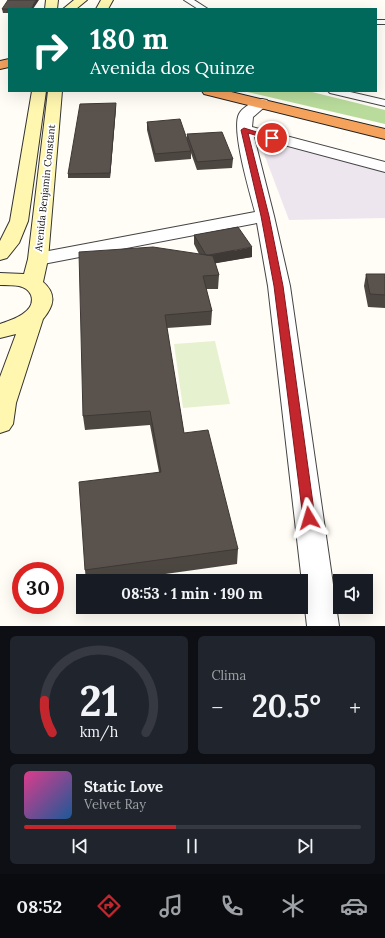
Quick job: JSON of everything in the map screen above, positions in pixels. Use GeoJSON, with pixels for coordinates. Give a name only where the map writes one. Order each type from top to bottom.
{"type":"FeatureCollection","features":[{"type":"Feature","properties":{"kind":"highway"},"geometry":{"type":"LineString","coordinates":[[214,92],[252,100],[385,134]]}},
{"type":"Feature","properties":{"kind":"main road"},"geometry":{"type":"LineString","coordinates":[[70,8],[81,0]]}},
{"type":"Feature","properties":{"kind":"main road","name":"Avenida Benjamin Constant"},"geometry":{"type":"LineString","coordinates":[[0,254],[12,239],[19,221],[39,92]]}},
{"type":"Feature","properties":{"kind":"main road","name":"Avenida Benjamin Constant"},"geometry":{"type":"LineString","coordinates":[[32,284],[38,259],[55,92]]}},
{"type":"Feature","properties":{"kind":"main road"},"geometry":{"type":"LineString","coordinates":[[228,92],[252,100]]}},
{"type":"Feature","properties":{"kind":"main road"},"geometry":{"type":"LineString","coordinates":[[0,279],[13,279],[32,284],[40,291],[44,300],[41,310],[32,319],[22,325],[0,331]]}},
{"type":"Feature","properties":{"kind":"main road"},"geometry":{"type":"LineString","coordinates":[[1,407],[32,319]]}},
{"type":"Feature","properties":{"kind":"street"},"geometry":{"type":"LineString","coordinates":[[252,100],[246,115],[244,130],[265,216],[279,286],[323,626]]}},
{"type":"Feature","properties":{"kind":"street"},"geometry":{"type":"LineString","coordinates":[[244,130],[385,167]]}},
{"type":"Feature","properties":{"kind":"street"},"geometry":{"type":"LineString","coordinates":[[38,259],[265,216]]}},
{"type":"Feature","properties":{"kind":"lane"},"geometry":{"type":"LineString","coordinates":[[188,0],[202,8]]}},
{"type":"Feature","properties":{"kind":"lane"},"geometry":{"type":"LineString","coordinates":[[337,92],[385,103]]}},
{"type":"Feature","properties":{"kind":"shaded area"},"geometry":{"type":"Polygon","coordinates":[[[258,138],[385,171],[385,218],[289,220],[258,138]]]}},
{"type":"Feature","properties":{"kind":"green space"},"geometry":{"type":"Polygon","coordinates":[[[247,92],[312,92],[385,110],[385,124],[247,92]]]}},
{"type":"Feature","properties":{"kind":"green space"},"geometry":{"type":"Polygon","coordinates":[[[215,341],[230,404],[183,408],[174,344],[215,341]]]}},
{"type":"Feature","properties":{"kind":"building"},"geometry":{"type":"Polygon","coordinates":[[[8,0],[36,0],[32,8],[2,9],[8,0]]]}},
{"type":"Feature","properties":{"kind":"building"},"geometry":{"type":"Polygon","coordinates":[[[116,103],[110,173],[68,174],[80,104],[116,103]]]}},
{"type":"Feature","properties":{"kind":"building"},"geometry":{"type":"Polygon","coordinates":[[[180,119],[191,151],[155,154],[147,122],[180,119]]]}},
{"type":"Feature","properties":{"kind":"building"},"geometry":{"type":"Polygon","coordinates":[[[222,132],[233,159],[197,162],[187,134],[222,132]]]}},
{"type":"Feature","properties":{"kind":"building"},"geometry":{"type":"Polygon","coordinates":[[[238,227],[252,247],[206,255],[194,235],[238,227]]]}},
{"type":"Feature","properties":{"kind":"building"},"geometry":{"type":"Polygon","coordinates":[[[153,247],[213,256],[219,275],[203,276],[212,311],[165,315],[184,433],[208,430],[238,549],[85,570],[79,482],[161,472],[150,411],[83,416],[79,252],[153,247]]]}},
{"type":"Feature","properties":{"kind":"building"},"geometry":{"type":"Polygon","coordinates":[[[366,274],[385,274],[385,295],[370,294],[366,274]]]}},
{"type":"Feature","properties":{"kind":"route"},"geometry":{"type":"LineString","coordinates":[[272,138],[244,130],[265,216],[279,286],[309,518]]}}]}
